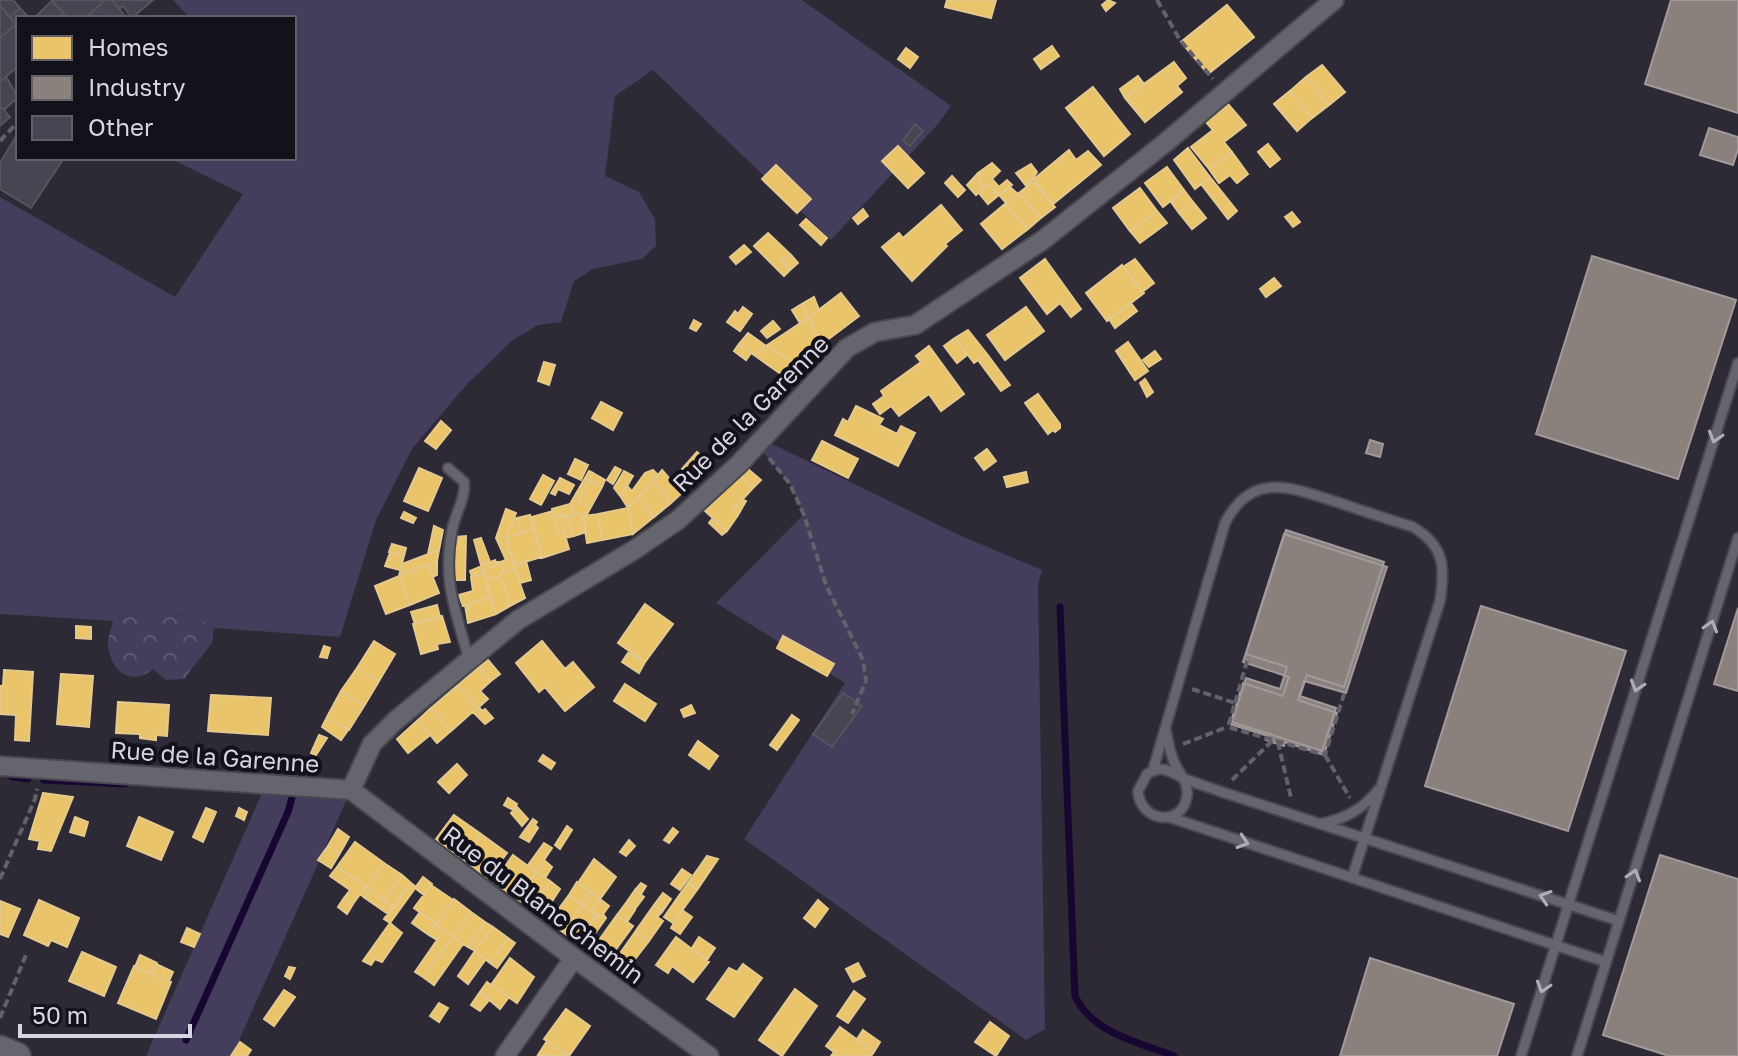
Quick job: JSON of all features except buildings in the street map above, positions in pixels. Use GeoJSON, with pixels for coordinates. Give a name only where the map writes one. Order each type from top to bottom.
{"type":"FeatureCollection","features":[{"type":"Feature","properties":{"kind":"main road"},"geometry":{"type":"LineString","coordinates":[[0,1049],[17,1056]]}},
{"type":"Feature","properties":{"kind":"street","name":"Rue de la Garenne"},"geometry":{"type":"LineString","coordinates":[[0,766],[351,790],[372,744],[395,721],[518,620],[678,520],[757,445],[847,348],[875,332],[915,325],[1043,240],[1165,143],[1334,0]]}},
{"type":"Feature","properties":{"kind":"street","name":"Rue du Blanc Chemin"},"geometry":{"type":"LineString","coordinates":[[351,790],[709,1056]]}},
{"type":"Feature","properties":{"kind":"street"},"geometry":{"type":"LineString","coordinates":[[505,1056],[574,958]]}},
{"type":"Feature","properties":{"kind":"lane"},"geometry":{"type":"LineString","coordinates":[[1521,1056],[1738,363]]}},
{"type":"Feature","properties":{"kind":"lane"},"geometry":{"type":"LineString","coordinates":[[448,468],[464,482],[465,490],[453,529],[448,585],[469,660]]}},
{"type":"Feature","properties":{"kind":"lane"},"geometry":{"type":"LineString","coordinates":[[1352,878],[1440,601],[1445,572],[1428,535],[1413,527],[1277,486],[1246,495],[1233,507],[1225,523],[1153,770],[1140,784],[1139,797],[1149,814],[1169,817],[1555,946],[1606,962]]}},
{"type":"Feature","properties":{"kind":"lane"},"geometry":{"type":"LineString","coordinates":[[1577,1056],[1738,538]]}},
{"type":"Feature","properties":{"kind":"lane"},"geometry":{"type":"LineString","coordinates":[[1165,728],[1188,795],[1179,812],[1169,817]]}},
{"type":"Feature","properties":{"kind":"lane"},"geometry":{"type":"LineString","coordinates":[[1153,770],[1173,770],[1183,779],[1619,921]]}},
{"type":"Feature","properties":{"kind":"lane"},"geometry":{"type":"LineString","coordinates":[[1321,824],[1348,817],[1381,786]]}},
{"type":"Feature","properties":{"kind":"path"},"geometry":{"type":"LineString","coordinates":[[1157,0],[1180,40],[1223,92]]}},
{"type":"Feature","properties":{"kind":"path"},"geometry":{"type":"LineString","coordinates":[[0,141],[16,124]]}},
{"type":"Feature","properties":{"kind":"path"},"geometry":{"type":"LineString","coordinates":[[757,445],[790,484],[804,515],[826,585],[863,660],[866,681],[852,714]]}},
{"type":"Feature","properties":{"kind":"path"},"geometry":{"type":"LineString","coordinates":[[1228,727],[1247,661]]}},
{"type":"Feature","properties":{"kind":"path"},"geometry":{"type":"LineString","coordinates":[[1178,685],[1235,703]]}},
{"type":"Feature","properties":{"kind":"path"},"geometry":{"type":"LineString","coordinates":[[1325,755],[1344,694]]}},
{"type":"Feature","properties":{"kind":"path"},"geometry":{"type":"LineString","coordinates":[[1170,749],[1228,727],[1325,755],[1357,811]]}},
{"type":"Feature","properties":{"kind":"path"},"geometry":{"type":"LineString","coordinates":[[1219,791],[1276,741]]}},
{"type":"Feature","properties":{"kind":"path"},"geometry":{"type":"LineString","coordinates":[[1276,741],[1295,816]]}},
{"type":"Feature","properties":{"kind":"path"},"geometry":{"type":"LineString","coordinates":[[0,879],[35,799],[40,769]]}},
{"type":"Feature","properties":{"kind":"path"},"geometry":{"type":"LineString","coordinates":[[0,1018],[26,955]]}},
{"type":"Feature","properties":{"kind":"green space"},"geometry":{"type":"Polygon","coordinates":[[[173,0],[802,0],[951,106],[831,240],[653,70],[615,96],[605,176],[639,192],[655,219],[656,246],[642,259],[593,269],[574,281],[561,322],[538,325],[513,340],[467,384],[412,449],[376,520],[340,637],[214,628],[191,616],[134,614],[113,621],[0,614],[0,197],[175,297],[243,194],[173,160],[296,160],[296,16],[188,16],[173,0]]]}},
{"type":"Feature","properties":{"kind":"green space"},"geometry":{"type":"Polygon","coordinates":[[[762,439],[959,535],[1042,570],[1038,585],[1045,1029],[1026,1040],[744,839],[845,683],[716,603],[803,515],[790,484],[757,445],[762,439]]]}},
{"type":"Feature","properties":{"kind":"green space"},"geometry":{"type":"Polygon","coordinates":[[[134,614],[192,616],[214,628],[212,643],[184,679],[166,680],[153,669],[144,675],[128,676],[111,659],[108,640],[113,621],[134,614]]]}},
{"type":"Feature","properties":{"kind":"green space"},"geometry":{"type":"Polygon","coordinates":[[[266,784],[351,790],[232,1056],[146,1056],[266,784]]]}},
{"type":"Feature","properties":{"kind":"waterway"},"geometry":{"type":"LineString","coordinates":[[1060,607],[1075,996],[1083,1009],[1104,1028],[1174,1056]]}},
{"type":"Feature","properties":{"kind":"waterway"},"geometry":{"type":"LineString","coordinates":[[12,777],[28,779]]}},
{"type":"Feature","properties":{"kind":"waterway"},"geometry":{"type":"LineString","coordinates":[[44,780],[125,784]]}},
{"type":"Feature","properties":{"kind":"waterway"},"geometry":{"type":"LineString","coordinates":[[186,1040],[288,812],[293,794]]}}]}
